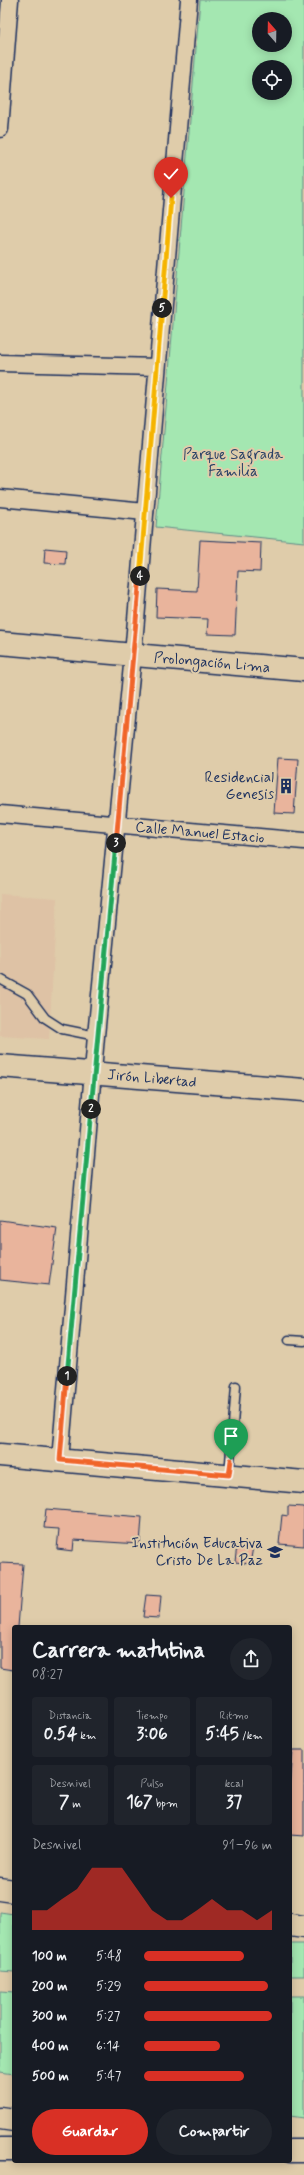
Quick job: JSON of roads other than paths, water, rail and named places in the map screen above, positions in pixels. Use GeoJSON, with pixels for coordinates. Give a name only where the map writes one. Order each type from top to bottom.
{"type":"FeatureCollection","features":[{"type":"Feature","properties":{"kind":"main road","name":"Prolongación Lima"},"geometry":{"type":"LineString","coordinates":[[0,643],[304,670]]}},
{"type":"Feature","properties":{"kind":"main road","name":"Jirón Libertad"},"geometry":{"type":"LineString","coordinates":[[0,1066],[304,1090]]}},
{"type":"Feature","properties":{"kind":"main road"},"geometry":{"type":"LineString","coordinates":[[0,1455],[304,1482]]}},
{"type":"Feature","properties":{"kind":"main road"},"geometry":{"type":"LineString","coordinates":[[0,1889],[12,1891]]}},
{"type":"Feature","properties":{"kind":"main road"},"geometry":{"type":"LineString","coordinates":[[292,1925],[304,1927]]}},
{"type":"Feature","properties":{"kind":"main road"},"geometry":{"type":"LineString","coordinates":[[0,2118],[12,2120]]}},
{"type":"Feature","properties":{"kind":"main road"},"geometry":{"type":"LineString","coordinates":[[0,2149],[12,2149]]}},
{"type":"Feature","properties":{"kind":"main road"},"geometry":{"type":"LineString","coordinates":[[292,2151],[304,2151]]}},
{"type":"Feature","properties":{"kind":"street"},"geometry":{"type":"LineString","coordinates":[[0,129],[10,0]]}},
{"type":"Feature","properties":{"kind":"street"},"geometry":{"type":"LineString","coordinates":[[60,1460],[96,1036],[146,512],[188,0]]}},
{"type":"Feature","properties":{"kind":"street"},"geometry":{"type":"LineString","coordinates":[[0,363],[157,368]]}},
{"type":"Feature","properties":{"kind":"street"},"geometry":{"type":"LineString","coordinates":[[0,498],[146,512]]}},
{"type":"Feature","properties":{"kind":"street","name":"Calle Manuel Estacio"},"geometry":{"type":"LineString","coordinates":[[0,814],[304,841]]}},
{"type":"Feature","properties":{"kind":"lane"},"geometry":{"type":"LineString","coordinates":[[0,979],[27,994],[45,1018],[62,1029],[96,1036]]}},
{"type":"Feature","properties":{"kind":"lane"},"geometry":{"type":"LineString","coordinates":[[289,1340],[304,1341]]}},
{"type":"Feature","properties":{"kind":"lane"},"geometry":{"type":"LineString","coordinates":[[229,1475],[236,1386]]}},
{"type":"Feature","properties":{"kind":"place","name":"Residencial Genesis"},"geometry":{"type":"Point","coordinates":[286,786]}},
{"type":"Feature","properties":{"kind":"place","name":"Institución Educativa Cristo De La Paz"},"geometry":{"type":"Point","coordinates":[275,1552]}},
{"type":"Feature","properties":{"kind":"park label","name":"Parque Sagrada Familia"},"geometry":{"type":"Point","coordinates":[233,462]}}]}
